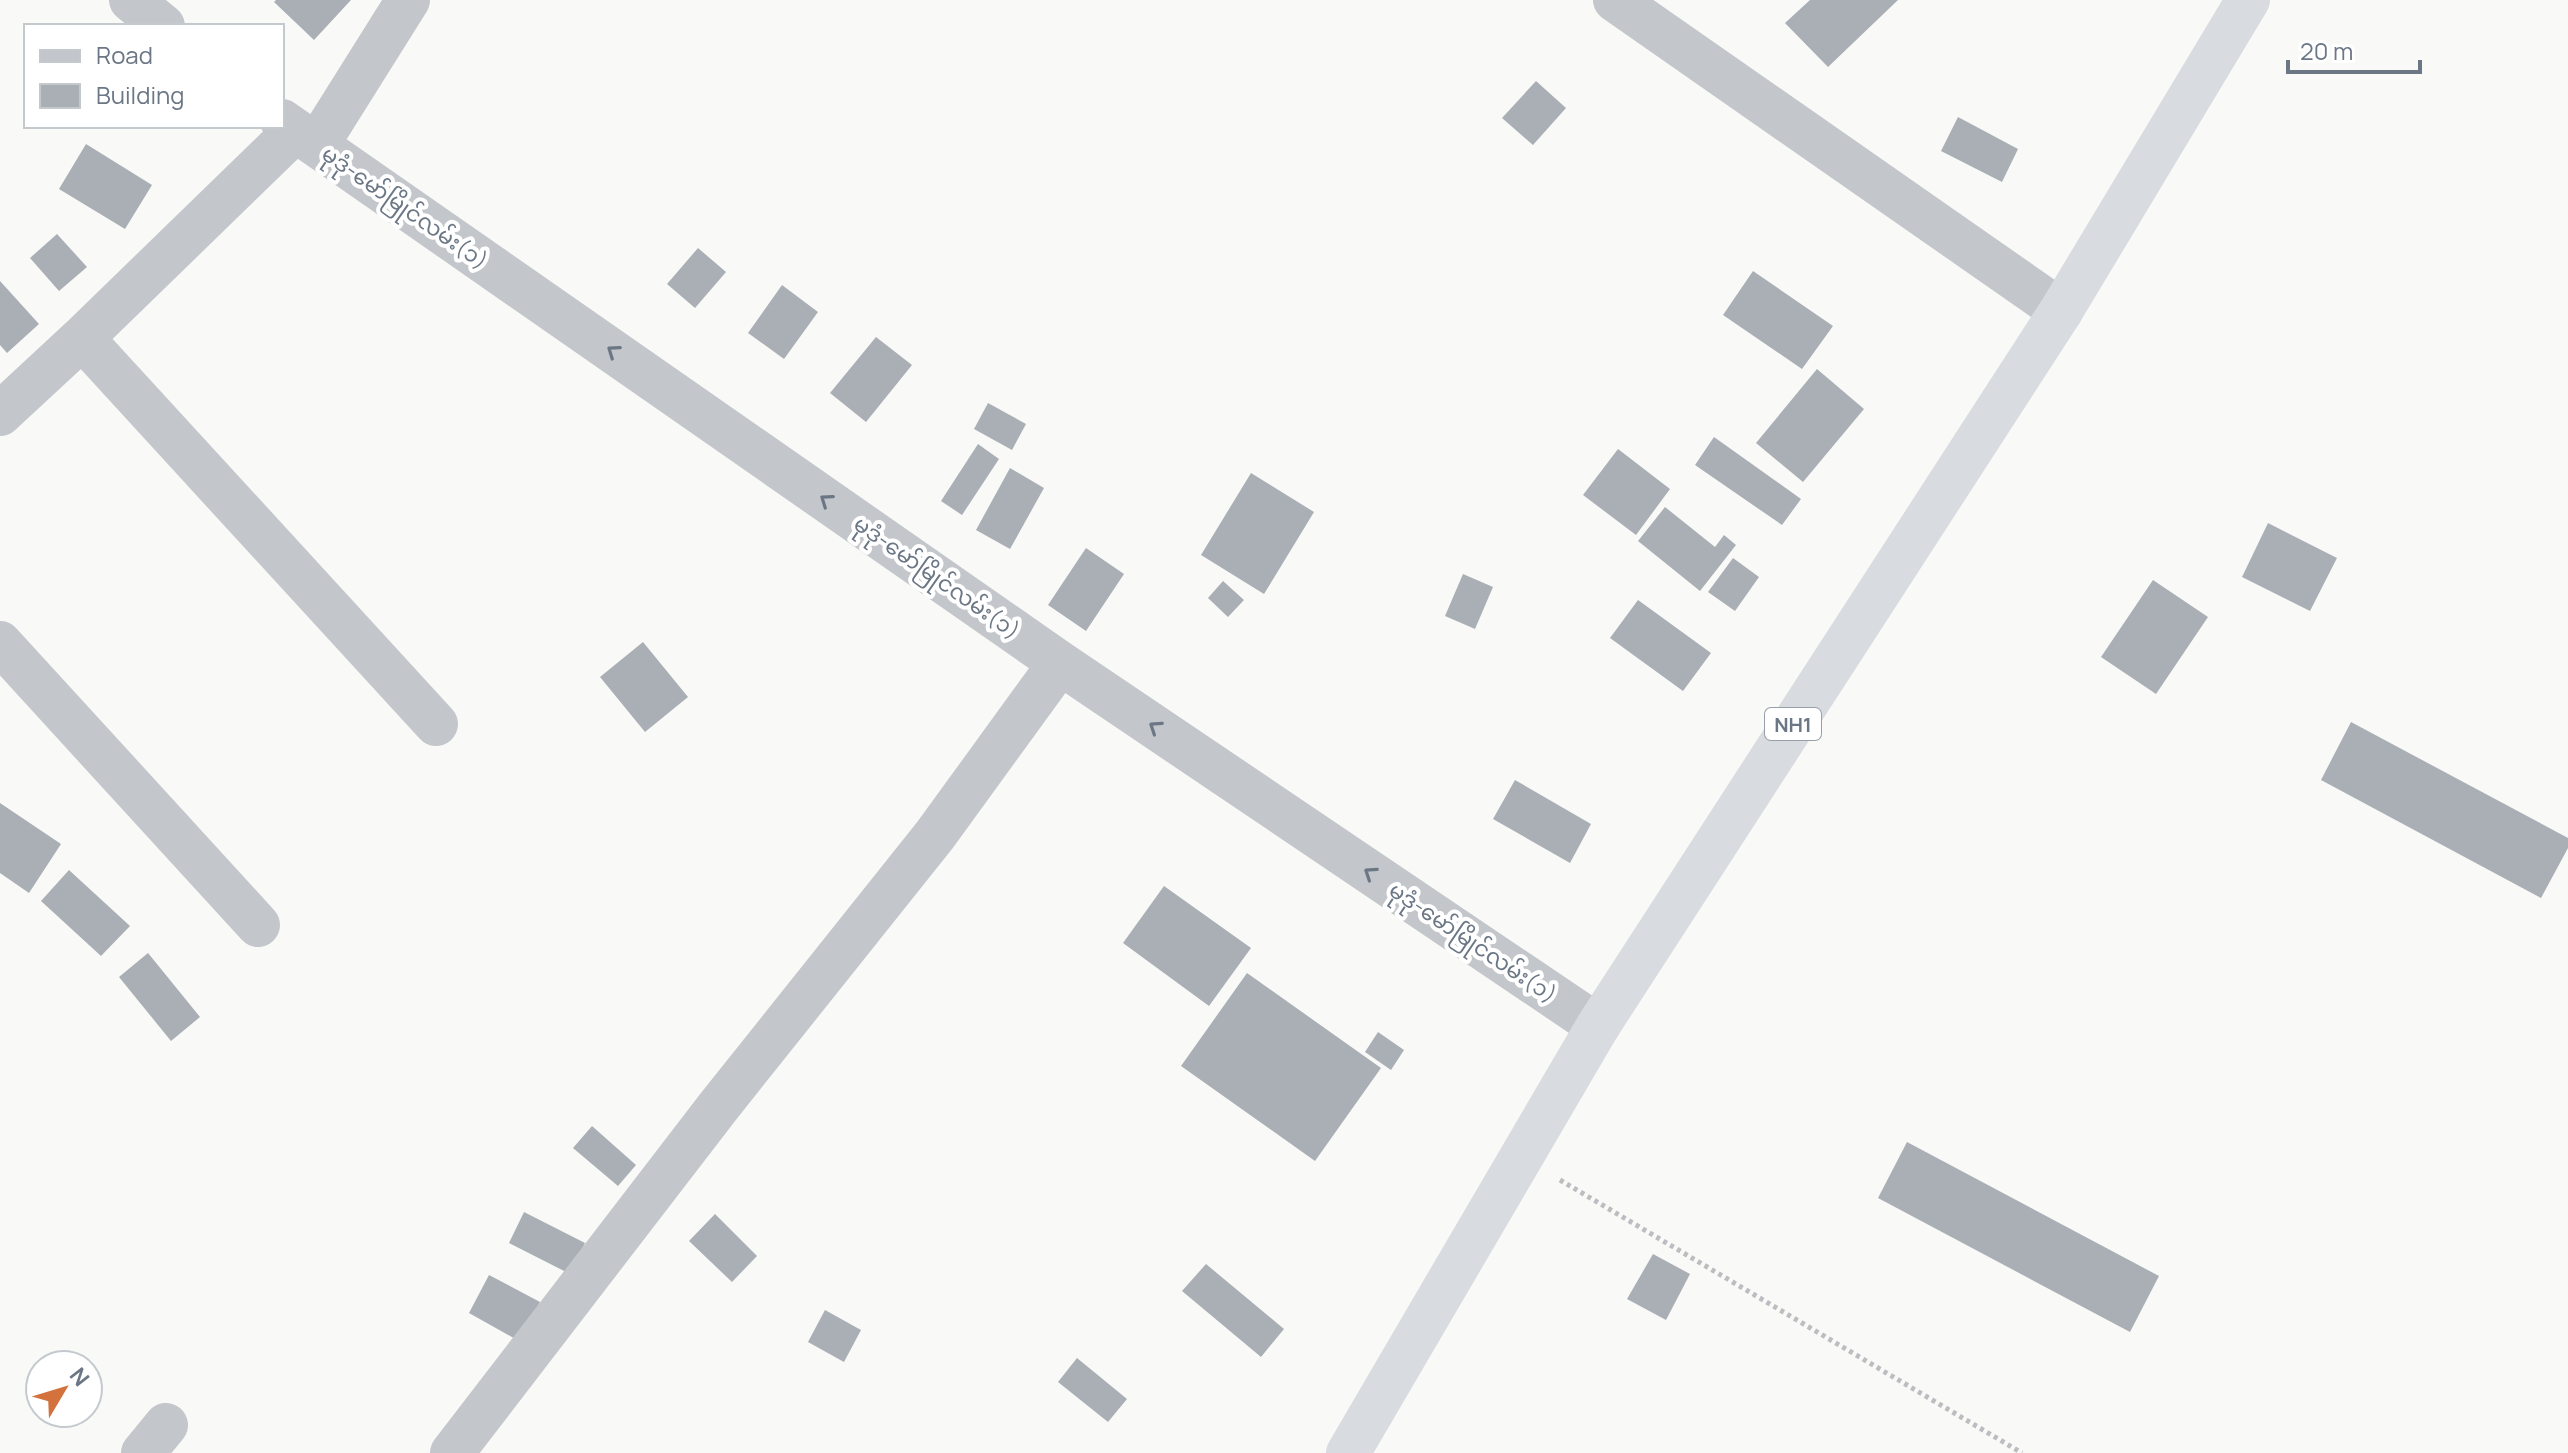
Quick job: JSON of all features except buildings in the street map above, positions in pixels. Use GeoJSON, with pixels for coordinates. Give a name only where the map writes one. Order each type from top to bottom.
{"type":"FeatureCollection","features":[{"type":"Feature","properties":{"kind":"highway","name":"NH1"},"geometry":{"type":"LineString","coordinates":[[1348,1453],[1598,1026],[2061,311],[2248,0]]}},
{"type":"Feature","properties":{"kind":"street"},"geometry":{"type":"LineString","coordinates":[[131,0],[161,24]]}},
{"type":"Feature","properties":{"kind":"street"},"geometry":{"type":"LineString","coordinates":[[0,414],[298,132],[408,0]]}},
{"type":"Feature","properties":{"kind":"street"},"geometry":{"type":"LineString","coordinates":[[1615,0],[2061,311]]}},
{"type":"Feature","properties":{"kind":"street","name":"မုဒုံ-မော်မြိုင်လမ်း(၁)"},"geometry":{"type":"LineString","coordinates":[[298,132],[1060,663],[1598,1026]]}},
{"type":"Feature","properties":{"kind":"street"},"geometry":{"type":"LineString","coordinates":[[82,338],[436,724]]}},
{"type":"Feature","properties":{"kind":"street"},"geometry":{"type":"LineString","coordinates":[[0,643],[258,925]]}},
{"type":"Feature","properties":{"kind":"street"},"geometry":{"type":"LineString","coordinates":[[452,1453],[718,1107],[935,835],[1060,663]]}},
{"type":"Feature","properties":{"kind":"path"},"geometry":{"type":"LineString","coordinates":[[1521,1157],[2022,1453]]}}]}
